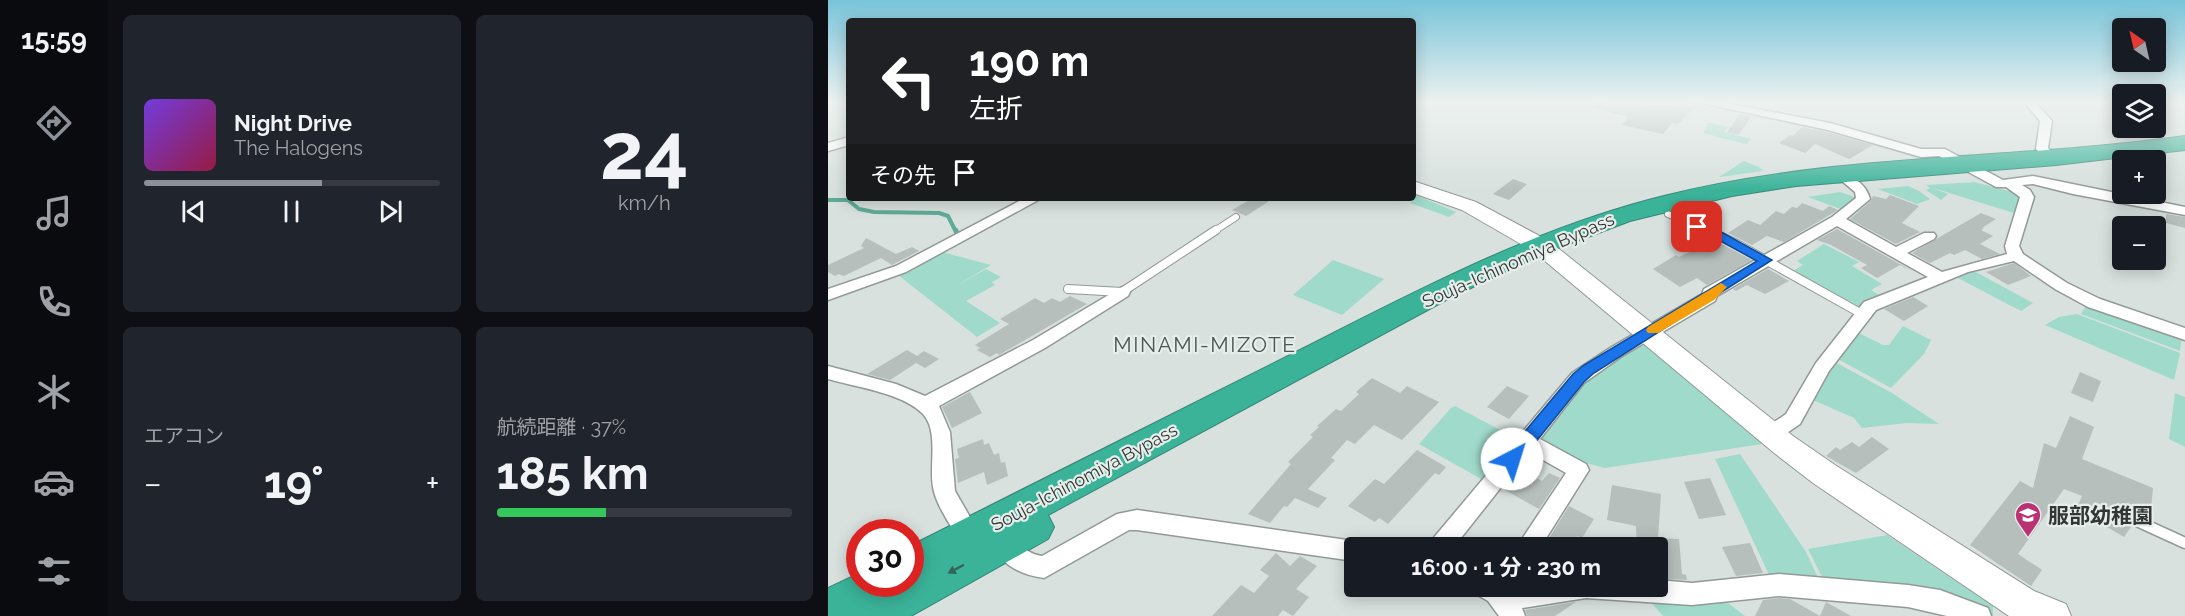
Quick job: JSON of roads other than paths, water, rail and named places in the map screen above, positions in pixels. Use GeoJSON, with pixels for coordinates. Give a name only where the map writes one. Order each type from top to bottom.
{"type":"FeatureCollection","features":[{"type":"Feature","properties":{"kind":"highway","name":"Souja-Ichinomiya Bypass"},"geometry":{"type":"LineString","coordinates":[[924,561],[1401,311],[1547,250],[1627,225],[1754,194],[2050,157],[2117,152],[2184,132]]}},
{"type":"Feature","properties":{"kind":"highway"},"geometry":{"type":"LineString","coordinates":[[2166,155],[2185,153]]}},
{"type":"Feature","properties":{"kind":"highway","name":"Souja-Ichinomiya Bypass"},"geometry":{"type":"LineString","coordinates":[[868,616],[1547,250],[1615,216],[1725,189],[1839,172],[2112,161]]}},
{"type":"Feature","properties":{"kind":"highway"},"geometry":{"type":"LineString","coordinates":[[828,611],[855,597]]}},
{"type":"Feature","properties":{"kind":"street"},"geometry":{"type":"LineString","coordinates":[[1847,132],[1921,153],[1941,152],[2001,184],[2033,180],[2073,190],[2185,211]]}},
{"type":"Feature","properties":{"kind":"street"},"geometry":{"type":"LineString","coordinates":[[2044,132],[2042,149],[2050,157]]}},
{"type":"Feature","properties":{"kind":"street"},"geometry":{"type":"LineString","coordinates":[[828,147],[846,142]]}},
{"type":"Feature","properties":{"kind":"street"},"geometry":{"type":"LineString","coordinates":[[1448,537],[1578,378],[1766,260],[1837,219],[1863,199],[1861,191],[1849,181]]}},
{"type":"Feature","properties":{"kind":"street"},"geometry":{"type":"LineString","coordinates":[[2010,184],[2027,197],[2012,246],[2016,255],[2061,286],[2094,303],[2185,334]]}},
{"type":"Feature","properties":{"kind":"street"},"geometry":{"type":"LineString","coordinates":[[1416,188],[1469,206],[1547,250],[1771,434],[1824,474],[2039,614]]}},
{"type":"Feature","properties":{"kind":"street"},"geometry":{"type":"LineString","coordinates":[[828,295],[901,269],[1029,201]]}},
{"type":"Feature","properties":{"kind":"street"},"geometry":{"type":"LineString","coordinates":[[1837,219],[1941,278]]}},
{"type":"Feature","properties":{"kind":"street"},"geometry":{"type":"LineString","coordinates":[[1896,253],[1929,236]]}},
{"type":"Feature","properties":{"kind":"street"},"geometry":{"type":"LineString","coordinates":[[1771,434],[1793,419],[1822,367],[1870,306],[1963,269],[2016,255]]}},
{"type":"Feature","properties":{"kind":"street"},"geometry":{"type":"LineString","coordinates":[[925,405],[1039,344],[1122,292]]}},
{"type":"Feature","properties":{"kind":"street"},"geometry":{"type":"LineString","coordinates":[[828,372],[904,395],[925,405],[935,416],[939,428],[944,490],[969,538],[1004,543],[1026,565],[1044,567],[1125,521],[1137,520],[1344,550]]}},
{"type":"Feature","properties":{"kind":"street"},"geometry":{"type":"LineString","coordinates":[[1526,441],[1579,470],[1534,537]]}},
{"type":"Feature","properties":{"kind":"street"},"geometry":{"type":"LineString","coordinates":[[1668,592],[1692,594],[1779,585],[1908,596],[1940,602],[1979,616]]}},
{"type":"Feature","properties":{"kind":"lane"},"geometry":{"type":"LineString","coordinates":[[1668,214],[1677,221],[1719,235],[1822,294],[1862,314]]}},
{"type":"Feature","properties":{"kind":"lane"},"geometry":{"type":"LineString","coordinates":[[1068,289],[1122,292],[1236,217]]}},
{"type":"Feature","properties":{"kind":"lane"},"geometry":{"type":"LineString","coordinates":[[2126,516],[2185,543]]}},
{"type":"Feature","properties":{"kind":"waterway"},"geometry":{"type":"LineString","coordinates":[[828,200],[846,200]]}},
{"type":"Feature","properties":{"kind":"waterway"},"geometry":{"type":"LineString","coordinates":[[849,201],[859,209],[874,212],[939,213],[948,216],[956,232]]}},
{"type":"Feature","properties":{"kind":"place","name":"服部幼稚園"},"geometry":{"type":"Point","coordinates":[2028,538]}},
{"type":"Feature","properties":{"kind":"district","name":"MINAMI-MIZOTE"},"geometry":{"type":"Point","coordinates":[1205,344]}}]}
